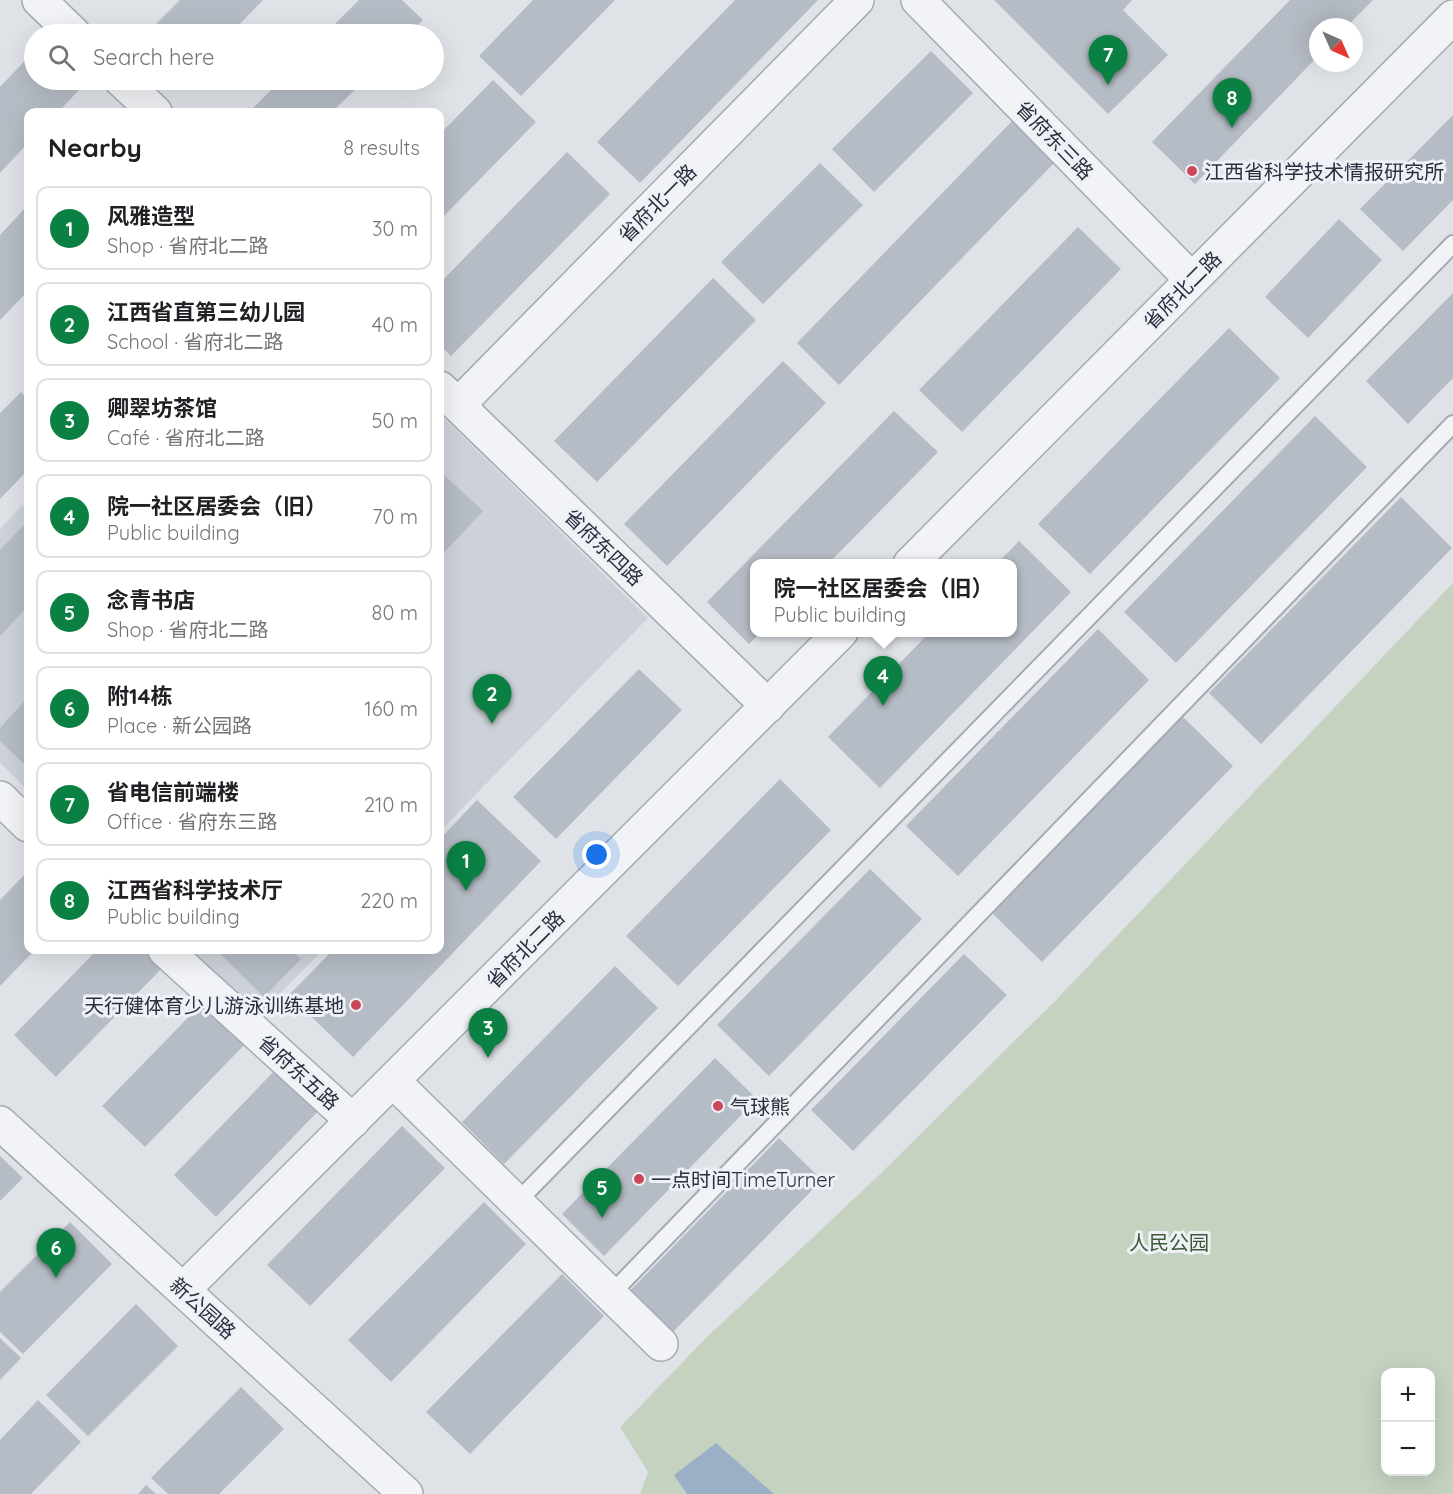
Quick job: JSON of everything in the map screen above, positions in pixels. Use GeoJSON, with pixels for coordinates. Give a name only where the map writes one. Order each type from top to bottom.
{"type":"FeatureCollection","features":[{"type":"Feature","properties":{"kind":"street"},"geometry":{"type":"LineString","coordinates":[[39,0],[64,24]]}},
{"type":"Feature","properties":{"kind":"street","name":"省府北一路"},"geometry":{"type":"LineString","coordinates":[[449,397],[857,0]]}},
{"type":"Feature","properties":{"kind":"street","name":"省府东三路"},"geometry":{"type":"LineString","coordinates":[[918,0],[1192,280]]}},
{"type":"Feature","properties":{"kind":"street","name":"省府北二路"},"geometry":{"type":"LineString","coordinates":[[915,559],[1453,17]]}},
{"type":"Feature","properties":{"kind":"street"},"geometry":{"type":"LineString","coordinates":[[132,90],[151,108]]}},
{"type":"Feature","properties":{"kind":"street","name":"省府东四路"},"geometry":{"type":"LineString","coordinates":[[449,397],[768,706]]}},
{"type":"Feature","properties":{"kind":"street","name":"省府北二路"},"geometry":{"type":"LineString","coordinates":[[183,1290],[837,637]]}},
{"type":"Feature","properties":{"kind":"street"},"geometry":{"type":"LineString","coordinates":[[0,798],[24,821]]}},
{"type":"Feature","properties":{"kind":"street","name":"省府东五路"},"geometry":{"type":"LineString","coordinates":[[169,954],[353,1121]]}},
{"type":"Feature","properties":{"kind":"street"},"geometry":{"type":"LineString","coordinates":[[393,1082],[661,1344]]}},
{"type":"Feature","properties":{"kind":"street","name":"新公园路"},"geometry":{"type":"LineString","coordinates":[[0,1123],[406,1494]]}},
{"type":"Feature","properties":{"kind":"lane"},"geometry":{"type":"LineString","coordinates":[[516,1203],[1453,244]]}},
{"type":"Feature","properties":{"kind":"lane"},"geometry":{"type":"LineString","coordinates":[[610,1295],[1453,424]]}},
{"type":"Feature","properties":{"kind":"shaded area"},"geometry":{"type":"Polygon","coordinates":[[[444,418],[648,618],[444,827],[444,418]]]}},
{"type":"Feature","properties":{"kind":"shaded area"},"geometry":{"type":"Polygon","coordinates":[[[22,505],[24,507],[24,786],[0,763],[0,529],[22,505]]]}},
{"type":"Feature","properties":{"kind":"shaded area"},"geometry":{"type":"Polygon","coordinates":[[[196,954],[319,954],[259,1015],[196,954]]]}},
{"type":"Feature","properties":{"kind":"green space","name":"人民公园"},"geometry":{"type":"Polygon","coordinates":[[[1453,583],[1453,1494],[640,1494],[648,1472],[620,1427],[706,1338],[876,1178],[1055,1001],[1453,583]]]}},
{"type":"Feature","properties":{"kind":"water"},"geometry":{"type":"Polygon","coordinates":[[[716,1443],[774,1494],[687,1494],[674,1475],[716,1443]]]}},
{"type":"Feature","properties":{"kind":"building"},"geometry":{"type":"Polygon","coordinates":[[[180,0],[263,0],[240,24],[156,24],[180,0]]]}},
{"type":"Feature","properties":{"kind":"building"},"geometry":{"type":"Polygon","coordinates":[[[359,0],[402,0],[423,20],[419,24],[335,24],[359,0]]]}},
{"type":"Feature","properties":{"kind":"building"},"geometry":{"type":"Polygon","coordinates":[[[533,0],[615,0],[521,96],[479,56],[533,0]]]}},
{"type":"Feature","properties":{"kind":"building"},"geometry":{"type":"Polygon","coordinates":[[[735,0],[818,0],[640,183],[597,142],[735,0]]]}},
{"type":"Feature","properties":{"kind":"building"},"geometry":{"type":"Polygon","coordinates":[[[994,0],[1132,0],[1123,10],[1168,55],[1108,114],[994,0]]]}},
{"type":"Feature","properties":{"kind":"building"},"geometry":{"type":"Polygon","coordinates":[[[1290,0],[1373,0],[1355,18],[1309,18],[1309,65],[1195,184],[1152,142],[1290,0]]]}},
{"type":"Feature","properties":{"kind":"building"},"geometry":{"type":"Polygon","coordinates":[[[931,51],[973,93],[874,192],[832,149],[931,51]]]}},
{"type":"Feature","properties":{"kind":"building"},"geometry":{"type":"Polygon","coordinates":[[[24,62],[24,90],[79,90],[62,108],[24,108],[24,147],[0,173],[0,87],[24,62]]]}},
{"type":"Feature","properties":{"kind":"building"},"geometry":{"type":"Polygon","coordinates":[[[493,80],[536,122],[444,216],[444,130],[493,80]]]}},
{"type":"Feature","properties":{"kind":"building"},"geometry":{"type":"Polygon","coordinates":[[[271,90],[355,90],[336,108],[253,108],[271,90]]]}},
{"type":"Feature","properties":{"kind":"building"},"geometry":{"type":"Polygon","coordinates":[[[1453,115],[1453,200],[1403,251],[1360,209],[1453,115]]]}},
{"type":"Feature","properties":{"kind":"building"},"geometry":{"type":"Polygon","coordinates":[[[1013,120],[1056,161],[839,385],[797,343],[1013,120]]]}},
{"type":"Feature","properties":{"kind":"building"},"geometry":{"type":"Polygon","coordinates":[[[567,152],[610,194],[451,356],[444,349],[444,279],[567,152]]]}},
{"type":"Feature","properties":{"kind":"building"},"geometry":{"type":"Polygon","coordinates":[[[820,163],[863,205],[763,304],[721,262],[820,163]]]}},
{"type":"Feature","properties":{"kind":"building"},"geometry":{"type":"Polygon","coordinates":[[[24,209],[24,295],[0,320],[0,235],[24,209]]]}},
{"type":"Feature","properties":{"kind":"building"},"geometry":{"type":"Polygon","coordinates":[[[1339,219],[1382,260],[1308,338],[1265,297],[1339,219]]]}},
{"type":"Feature","properties":{"kind":"building"},"geometry":{"type":"Polygon","coordinates":[[[1078,227],[1121,269],[962,432],[919,390],[1078,227]]]}},
{"type":"Feature","properties":{"kind":"building"},"geometry":{"type":"Polygon","coordinates":[[[713,278],[756,320],[597,482],[554,441],[713,278]]]}},
{"type":"Feature","properties":{"kind":"building"},"geometry":{"type":"Polygon","coordinates":[[[1453,293],[1453,378],[1408,424],[1366,381],[1453,293]]]}},
{"type":"Feature","properties":{"kind":"building"},"geometry":{"type":"Polygon","coordinates":[[[1229,328],[1280,378],[1090,574],[1038,524],[1229,328]]]}},
{"type":"Feature","properties":{"kind":"building"},"geometry":{"type":"Polygon","coordinates":[[[783,361],[826,403],[667,566],[624,524],[783,361]]]}},
{"type":"Feature","properties":{"kind":"building"},"geometry":{"type":"Polygon","coordinates":[[[21,392],[24,395],[24,474],[0,499],[0,413],[21,392]]]}},
{"type":"Feature","properties":{"kind":"building"},"geometry":{"type":"Polygon","coordinates":[[[894,411],[938,452],[833,559],[750,559],[750,637],[756,637],[749,644],[707,602],[894,411]]]}},
{"type":"Feature","properties":{"kind":"building"},"geometry":{"type":"Polygon","coordinates":[[[1315,416],[1367,467],[1176,663],[1124,612],[1315,416]]]}},
{"type":"Feature","properties":{"kind":"building"},"geometry":{"type":"Polygon","coordinates":[[[444,475],[483,511],[444,553],[444,475]]]}},
{"type":"Feature","properties":{"kind":"building"},"geometry":{"type":"Polygon","coordinates":[[[1401,497],[1452,548],[1261,744],[1209,693],[1401,497]]]}},
{"type":"Feature","properties":{"kind":"building"},"geometry":{"type":"Polygon","coordinates":[[[23,526],[24,610],[0,636],[0,550],[23,526]]]}},
{"type":"Feature","properties":{"kind":"building"},"geometry":{"type":"Polygon","coordinates":[[[1019,541],[1071,592],[880,788],[828,737],[925,637],[1017,637],[1017,559],[1002,559],[1019,541]]]}},
{"type":"Feature","properties":{"kind":"building"},"geometry":{"type":"Polygon","coordinates":[[[1098,629],[1149,680],[958,876],[906,826],[1098,629]]]}},
{"type":"Feature","properties":{"kind":"building"},"geometry":{"type":"Polygon","coordinates":[[[639,669],[682,710],[556,839],[513,797],[639,669]]]}},
{"type":"Feature","properties":{"kind":"building"},"geometry":{"type":"Polygon","coordinates":[[[24,701],[24,764],[0,741],[0,728],[24,701]]]}},
{"type":"Feature","properties":{"kind":"building"},"geometry":{"type":"Polygon","coordinates":[[[1182,716],[1233,766],[1042,962],[991,912],[1182,716]]]}},
{"type":"Feature","properties":{"kind":"building"},"geometry":{"type":"Polygon","coordinates":[[[780,779],[831,830],[678,986],[626,936],[780,779]]]}},
{"type":"Feature","properties":{"kind":"building"},"geometry":{"type":"Polygon","coordinates":[[[477,800],[541,861],[353,1057],[289,995],[329,954],[444,954],[444,835],[477,800]]]}},
{"type":"Feature","properties":{"kind":"building"},"geometry":{"type":"Polygon","coordinates":[[[870,869],[922,919],[769,1076],[717,1025],[870,869]]]}},
{"type":"Feature","properties":{"kind":"building"},"geometry":{"type":"Polygon","coordinates":[[[24,875],[24,954],[31,954],[0,986],[0,900],[24,875]]]}},
{"type":"Feature","properties":{"kind":"building"},"geometry":{"type":"Polygon","coordinates":[[[93,954],[154,954],[165,965],[56,1077],[14,1035],[93,954]]]}},
{"type":"Feature","properties":{"kind":"building"},"geometry":{"type":"Polygon","coordinates":[[[220,954],[296,954],[301,959],[264,997],[220,954]]]}},
{"type":"Feature","properties":{"kind":"building"},"geometry":{"type":"Polygon","coordinates":[[[964,954],[1007,995],[853,1151],[811,1110],[964,954]]]}},
{"type":"Feature","properties":{"kind":"building"},"geometry":{"type":"Polygon","coordinates":[[[615,966],[658,1008],[504,1164],[462,1122],[615,966]]]}},
{"type":"Feature","properties":{"kind":"building"},"geometry":{"type":"Polygon","coordinates":[[[211,994],[254,1035],[145,1147],[102,1106],[211,994]]]}},
{"type":"Feature","properties":{"kind":"building"},"geometry":{"type":"Polygon","coordinates":[[[715,1058],[757,1099],[604,1256],[562,1214],[715,1058]]]}},
{"type":"Feature","properties":{"kind":"building"},"geometry":{"type":"Polygon","coordinates":[[[282,1063],[325,1104],[216,1217],[174,1175],[282,1063]]]}},
{"type":"Feature","properties":{"kind":"building"},"geometry":{"type":"Polygon","coordinates":[[[402,1126],[445,1168],[310,1306],[267,1265],[402,1126]]]}},
{"type":"Feature","properties":{"kind":"building"},"geometry":{"type":"Polygon","coordinates":[[[779,1138],[822,1180],[669,1336],[626,1295],[779,1138]]]}},
{"type":"Feature","properties":{"kind":"building"},"geometry":{"type":"Polygon","coordinates":[[[0,1156],[23,1178],[0,1201],[0,1156]]]}},
{"type":"Feature","properties":{"kind":"building"},"geometry":{"type":"Polygon","coordinates":[[[484,1202],[526,1244],[391,1382],[348,1340],[484,1202]]]}},
{"type":"Feature","properties":{"kind":"building"},"geometry":{"type":"Polygon","coordinates":[[[70,1222],[112,1264],[23,1354],[0,1332],[0,1292],[70,1222]]]}},
{"type":"Feature","properties":{"kind":"building"},"geometry":{"type":"Polygon","coordinates":[[[562,1274],[604,1316],[470,1454],[426,1412],[562,1274]]]}},
{"type":"Feature","properties":{"kind":"building"},"geometry":{"type":"Polygon","coordinates":[[[136,1304],[178,1346],[88,1436],[46,1395],[136,1304]]]}},
{"type":"Feature","properties":{"kind":"building"},"geometry":{"type":"Polygon","coordinates":[[[0,1338],[21,1358],[0,1380],[0,1338]]]}},
{"type":"Feature","properties":{"kind":"building"},"geometry":{"type":"Polygon","coordinates":[[[241,1387],[284,1429],[219,1494],[168,1494],[151,1478],[241,1387]]]}},
{"type":"Feature","properties":{"kind":"building"},"geometry":{"type":"Polygon","coordinates":[[[38,1400],[81,1442],[31,1494],[0,1494],[0,1440],[38,1400]]]}},
{"type":"Feature","properties":{"kind":"building"},"geometry":{"type":"Polygon","coordinates":[[[146,1485],[156,1494],[138,1494],[146,1485]]]}},
{"type":"Feature","properties":{"kind":"place","name":"省电信前端楼"},"geometry":{"type":"Point","coordinates":[1108,85]}},
{"type":"Feature","properties":{"kind":"place","name":"江西省科学技术厅"},"geometry":{"type":"Point","coordinates":[1232,128]}},
{"type":"Feature","properties":{"kind":"place","name":"江西省科学技术情报研究所"},"geometry":{"type":"Point","coordinates":[1192,171]}},
{"type":"Feature","properties":{"kind":"place","name":"院一社区居委会（旧）"},"geometry":{"type":"Point","coordinates":[883,706]}},
{"type":"Feature","properties":{"kind":"place","name":"江西省直第三幼儿园"},"geometry":{"type":"Point","coordinates":[492,724]}},
{"type":"Feature","properties":{"kind":"place","name":"风雅造型"},"geometry":{"type":"Point","coordinates":[466,891]}},
{"type":"Feature","properties":{"kind":"place","name":"天行健体育少儿游泳训练基地"},"geometry":{"type":"Point","coordinates":[356,1005]}},
{"type":"Feature","properties":{"kind":"place","name":"卿翠坊茶馆"},"geometry":{"type":"Point","coordinates":[488,1058]}},
{"type":"Feature","properties":{"kind":"place","name":"气球熊"},"geometry":{"type":"Point","coordinates":[718,1106]}},
{"type":"Feature","properties":{"kind":"place","name":"一点时间TimeTurner"},"geometry":{"type":"Point","coordinates":[639,1179]}},
{"type":"Feature","properties":{"kind":"place","name":"念青书店"},"geometry":{"type":"Point","coordinates":[602,1218]}},
{"type":"Feature","properties":{"kind":"place","name":"附14栋"},"geometry":{"type":"Point","coordinates":[56,1278]}}]}
